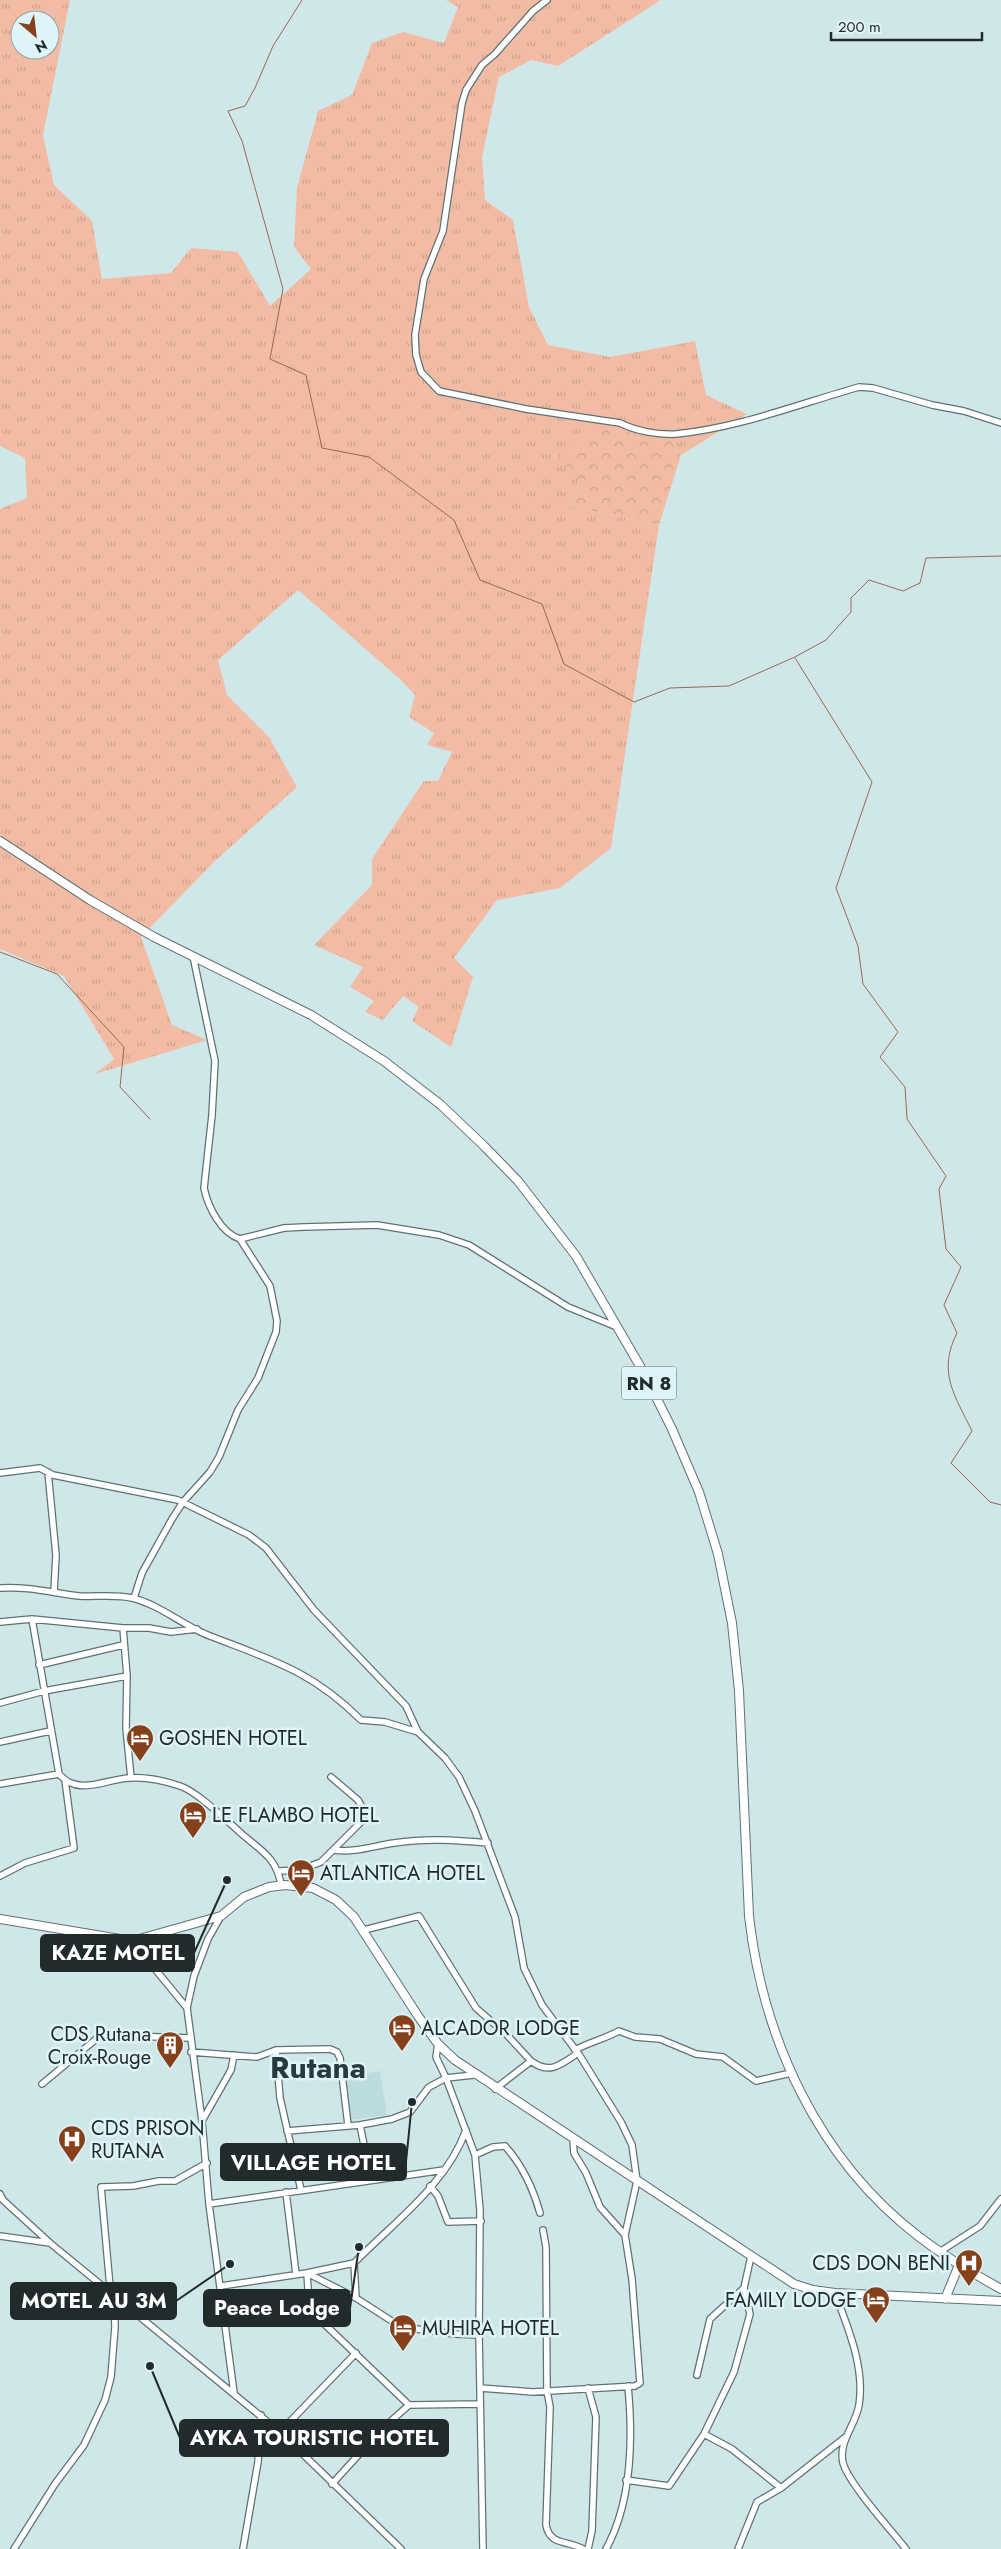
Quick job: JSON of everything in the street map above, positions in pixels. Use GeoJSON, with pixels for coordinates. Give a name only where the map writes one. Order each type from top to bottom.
{"type":"FeatureCollection","features":[{"type":"Feature","properties":{"kind":"main road","name":"RN 8"},"geometry":{"type":"LineString","coordinates":[[0,841],[90,900],[193,956],[311,1015],[384,1061],[441,1105],[518,1181],[550,1220],[592,1281],[644,1373],[688,1464],[718,1554],[732,1622],[739,1691],[749,1916],[753,1950],[770,2023],[791,2073],[829,2140],[864,2185],[897,2218],[941,2252],[959,2265],[1001,2289]]}},
{"type":"Feature","properties":{"kind":"main road"},"geometry":{"type":"LineString","coordinates":[[0,1919],[132,1941],[221,1916],[244,1897],[281,1885],[299,1885],[326,1893],[345,1907],[364,1930],[438,2044],[474,2075],[794,2284],[813,2290],[835,2293],[1001,2301]]}},
{"type":"Feature","properties":{"kind":"main road"},"geometry":{"type":"LineString","coordinates":[[945,2299],[959,2265]]}},
{"type":"Feature","properties":{"kind":"street"},"geometry":{"type":"LineString","coordinates":[[547,0],[533,11],[495,54],[482,65],[466,90],[462,104],[444,231],[424,279],[415,334],[416,355],[421,372],[430,384],[439,391],[526,409],[620,423],[630,428],[655,433],[675,434],[712,428],[859,387],[873,388],[932,405],[964,411],[1001,423]]}},
{"type":"Feature","properties":{"kind":"street"},"geometry":{"type":"LineString","coordinates":[[134,1598],[142,1573],[183,1502],[210,1472],[219,1457],[238,1410],[258,1378],[276,1332],[277,1320],[270,1286],[240,1239],[225,1232],[206,1198],[204,1188],[212,1114],[215,1061],[193,956]]}},
{"type":"Feature","properties":{"kind":"street"},"geometry":{"type":"LineString","coordinates":[[240,1239],[284,1228],[313,1226],[377,1225],[439,1235],[469,1245],[568,1307],[618,1328]]}},
{"type":"Feature","properties":{"kind":"street"},"geometry":{"type":"LineString","coordinates":[[0,1473],[40,1468],[48,1472],[183,1502],[249,1535],[266,1548],[314,1610],[406,1706],[418,1732],[445,1758],[459,1777],[488,1843],[515,1917],[524,1968],[542,2005],[577,2052],[624,2128],[632,2145],[637,2181],[625,2235],[632,2279],[641,2375],[640,2383],[635,2386],[547,2391],[480,2388]]}},
{"type":"Feature","properties":{"kind":"street"},"geometry":{"type":"LineString","coordinates":[[48,1472],[56,1555],[54,1592]]}},
{"type":"Feature","properties":{"kind":"street"},"geometry":{"type":"LineString","coordinates":[[0,1588],[134,1598],[198,1629],[298,1671],[343,1702],[361,1720],[385,1722],[418,1732]]}},
{"type":"Feature","properties":{"kind":"street"},"geometry":{"type":"LineString","coordinates":[[0,1622],[32,1619],[123,1628],[149,1628],[171,1632],[198,1629]]}},
{"type":"Feature","properties":{"kind":"street"},"geometry":{"type":"LineString","coordinates":[[32,1619],[59,1774],[68,1784],[80,1786],[131,1778],[155,1780],[181,1786],[210,1807],[272,1859],[279,1871],[281,1885]]}},
{"type":"Feature","properties":{"kind":"street"},"geometry":{"type":"LineString","coordinates":[[123,1628],[127,1676],[126,1728],[131,1778]]}},
{"type":"Feature","properties":{"kind":"street"},"geometry":{"type":"LineString","coordinates":[[40,1665],[123,1645]]}},
{"type":"Feature","properties":{"kind":"street"},"geometry":{"type":"LineString","coordinates":[[0,1703],[44,1691],[127,1676]]}},
{"type":"Feature","properties":{"kind":"street"},"geometry":{"type":"LineString","coordinates":[[0,1742],[50,1731]]}},
{"type":"Feature","properties":{"kind":"street"},"geometry":{"type":"LineString","coordinates":[[0,1784],[59,1774]]}},
{"type":"Feature","properties":{"kind":"street"},"geometry":{"type":"LineString","coordinates":[[279,1871],[300,1870],[321,1862],[362,1821],[364,1811],[358,1800],[331,1777]]}},
{"type":"Feature","properties":{"kind":"street"},"geometry":{"type":"LineString","coordinates":[[0,1876],[25,1863],[74,1848],[65,1780]]}},
{"type":"Feature","properties":{"kind":"street"},"geometry":{"type":"LineString","coordinates":[[333,1850],[350,1852],[393,1843],[440,1838],[488,1843]]}},
{"type":"Feature","properties":{"kind":"street"},"geometry":{"type":"LineString","coordinates":[[221,1916],[208,1939],[194,1976],[187,2008],[191,2052],[207,2163],[209,2204],[234,2393]]}},
{"type":"Feature","properties":{"kind":"street"},"geometry":{"type":"LineString","coordinates":[[364,1930],[419,1916],[476,2008],[539,2068],[554,2068],[594,2040],[602,2040],[618,2031],[635,2036],[660,2039],[696,2054],[723,2057],[756,2081],[791,2073]]}},
{"type":"Feature","properties":{"kind":"street"},"geometry":{"type":"LineString","coordinates":[[132,1941],[187,2008]]}},
{"type":"Feature","properties":{"kind":"street"},"geometry":{"type":"LineString","coordinates":[[42,2084],[101,2035],[190,2038]]}},
{"type":"Feature","properties":{"kind":"street"},"geometry":{"type":"LineString","coordinates":[[438,2044],[436,2057],[446,2078],[474,2155],[481,2221],[479,2335],[482,2549]]}},
{"type":"Feature","properties":{"kind":"street"},"geometry":{"type":"LineString","coordinates":[[191,2052],[257,2057],[276,2050],[330,2049],[337,2052],[340,2058],[348,2125]]}},
{"type":"Feature","properties":{"kind":"street"},"geometry":{"type":"LineString","coordinates":[[276,2050],[287,2131],[302,2190]]}},
{"type":"Feature","properties":{"kind":"street"},"geometry":{"type":"LineString","coordinates":[[202,2121],[231,2070],[234,2055]]}},
{"type":"Feature","properties":{"kind":"street"},"geometry":{"type":"LineString","coordinates":[[495,2089],[530,2061]]}},
{"type":"Feature","properties":{"kind":"street"},"geometry":{"type":"LineString","coordinates":[[287,2131],[360,2125],[392,2119],[410,2112],[429,2087],[446,2078],[474,2075]]}},
{"type":"Feature","properties":{"kind":"street"},"geometry":{"type":"LineString","coordinates":[[360,2125],[371,2180]]}},
{"type":"Feature","properties":{"kind":"street"},"geometry":{"type":"LineString","coordinates":[[221,2286],[306,2273],[354,2263],[444,2170],[459,2149],[466,2130]]}},
{"type":"Feature","properties":{"kind":"street"},"geometry":{"type":"LineString","coordinates":[[573,2139],[574,2153],[586,2173],[600,2207],[625,2235]]}},
{"type":"Feature","properties":{"kind":"street"},"geometry":{"type":"LineString","coordinates":[[474,2155],[493,2147],[505,2146],[516,2158],[530,2185],[540,2213]]}},
{"type":"Feature","properties":{"kind":"street"},"geometry":{"type":"LineString","coordinates":[[14,2549],[84,2445],[105,2400],[111,2377],[115,2327],[114,2294],[110,2287],[101,2186],[134,2186],[159,2181],[174,2181],[207,2163]]}},
{"type":"Feature","properties":{"kind":"street"},"geometry":{"type":"LineString","coordinates":[[209,2204],[444,2170]]}},
{"type":"Feature","properties":{"kind":"street"},"geometry":{"type":"LineString","coordinates":[[430,2186],[438,2196],[448,2222],[481,2221]]}},
{"type":"Feature","properties":{"kind":"street"},"geometry":{"type":"LineString","coordinates":[[286,2192],[296,2274]]}},
{"type":"Feature","properties":{"kind":"street"},"geometry":{"type":"LineString","coordinates":[[0,2194],[3,2200],[50,2243],[261,2415],[401,2549]]}},
{"type":"Feature","properties":{"kind":"street"},"geometry":{"type":"LineString","coordinates":[[941,2252],[980,2226],[1001,2199]]}},
{"type":"Feature","properties":{"kind":"street"},"geometry":{"type":"LineString","coordinates":[[543,2230],[547,2289],[547,2391],[550,2407],[548,2534],[551,2539],[583,2549]]}},
{"type":"Feature","properties":{"kind":"street"},"geometry":{"type":"LineString","coordinates":[[0,2236],[50,2243]]}},
{"type":"Feature","properties":{"kind":"street"},"geometry":{"type":"LineString","coordinates":[[626,2480],[669,2486],[704,2434],[734,2372],[746,2332],[750,2314],[744,2288],[751,2256]]}},
{"type":"Feature","properties":{"kind":"street"},"geometry":{"type":"LineString","coordinates":[[354,2263],[356,2298]]}},
{"type":"Feature","properties":{"kind":"street"},"geometry":{"type":"LineString","coordinates":[[306,2273],[356,2298],[401,2327],[410,2330],[479,2335]]}},
{"type":"Feature","properties":{"kind":"street"},"geometry":{"type":"LineString","coordinates":[[306,2273],[309,2304],[314,2314],[409,2405]]}},
{"type":"Feature","properties":{"kind":"street"},"geometry":{"type":"LineString","coordinates":[[697,2375],[710,2319],[744,2288]]}},
{"type":"Feature","properties":{"kind":"street"},"geometry":{"type":"LineString","coordinates":[[835,2293],[855,2350],[860,2391],[857,2415],[847,2435],[842,2454],[846,2469],[906,2549]]}},
{"type":"Feature","properties":{"kind":"street"},"geometry":{"type":"LineString","coordinates":[[280,2432],[356,2353]]}},
{"type":"Feature","properties":{"kind":"street"},"geometry":{"type":"LineString","coordinates":[[606,2549],[618,2525],[624,2505],[629,2430],[628,2386]]}},
{"type":"Feature","properties":{"kind":"street"},"geometry":{"type":"LineString","coordinates":[[588,2388],[596,2417],[592,2531],[588,2549]]}},
{"type":"Feature","properties":{"kind":"street"},"geometry":{"type":"LineString","coordinates":[[332,2484],[382,2429],[409,2405],[480,2404]]}},
{"type":"Feature","properties":{"kind":"street"},"geometry":{"type":"LineString","coordinates":[[242,2549],[258,2462],[261,2415]]}},
{"type":"Feature","properties":{"kind":"street"},"geometry":{"type":"LineString","coordinates":[[704,2434],[732,2448],[781,2488]]}},
{"type":"Feature","properties":{"kind":"street"},"geometry":{"type":"LineString","coordinates":[[738,2549],[757,2502],[781,2488],[847,2435]]}},
{"type":"Feature","properties":{"kind":"shaded area"},"geometry":{"type":"Polygon","coordinates":[[[380,2071],[387,2115],[350,2120],[344,2077],[380,2071]]]}},
{"type":"Feature","properties":{"kind":"green space"},"geometry":{"type":"Polygon","coordinates":[[[0,0],[70,0],[60,50],[60,10],[10,10],[10,60],[58,60],[43,135],[54,185],[92,221],[102,279],[171,273],[191,248],[238,252],[270,306],[311,269],[294,247],[297,188],[318,111],[352,95],[372,43],[403,32],[444,43],[458,7],[446,0],[661,0],[558,66],[531,60],[499,77],[482,157],[485,200],[513,220],[529,307],[548,345],[610,357],[695,341],[706,395],[747,414],[681,455],[668,436],[579,480],[572,507],[659,525],[611,848],[560,888],[497,900],[454,958],[473,977],[451,1047],[412,1021],[419,1007],[403,996],[383,1020],[365,1012],[374,1001],[350,987],[363,967],[314,945],[372,885],[372,859],[424,781],[438,781],[452,752],[427,745],[434,733],[409,717],[415,695],[401,680],[298,590],[218,660],[227,695],[269,737],[297,787],[215,861],[141,937],[172,1025],[207,1040],[95,1074],[114,1059],[64,976],[0,949],[0,509],[27,498],[25,458],[0,446],[0,0]]]}},
{"type":"Feature","properties":{"kind":"green space"},"geometry":{"type":"Polygon","coordinates":[[[605,424],[668,436],[681,455],[659,525],[572,507],[579,480],[556,457],[605,424]]]}},
{"type":"Feature","properties":{"kind":"waterway"},"geometry":{"type":"LineString","coordinates":[[302,0],[273,46],[245,106],[228,111],[242,141],[283,289],[270,359],[306,375],[322,448],[369,457],[454,520],[480,580],[542,604],[564,664],[634,702],[670,688],[729,686],[795,657],[826,640],[851,612],[851,598],[869,580],[903,591],[920,583],[926,558],[1001,556]]}},
{"type":"Feature","properties":{"kind":"waterway"},"geometry":{"type":"LineString","coordinates":[[795,658],[872,782],[836,888],[858,946],[863,984],[898,1032],[880,1057],[905,1087],[907,1119],[946,1176],[939,1189],[946,1249],[961,1267],[944,1305],[957,1333],[951,1347],[948,1372],[955,1395],[972,1431],[951,1463],[990,1502],[1001,1505]]}},
{"type":"Feature","properties":{"kind":"waterway"},"geometry":{"type":"LineString","coordinates":[[0,952],[57,974],[124,1047],[120,1087],[150,1119]]}},
{"type":"Feature","properties":{"kind":"place","name":"GOSHEN HOTEL"},"geometry":{"type":"Point","coordinates":[140,1762]}},
{"type":"Feature","properties":{"kind":"place","name":"LE FLAMBO HOTEL"},"geometry":{"type":"Point","coordinates":[193,1839]}},
{"type":"Feature","properties":{"kind":"place","name":"KAZE MOTEL"},"geometry":{"type":"Point","coordinates":[227,1880]}},
{"type":"Feature","properties":{"kind":"place","name":"ATLANTICA HOTEL"},"geometry":{"type":"Point","coordinates":[301,1897]}},
{"type":"Feature","properties":{"kind":"place","name":"ALCADOR LODGE"},"geometry":{"type":"Point","coordinates":[402,2052]}},
{"type":"Feature","properties":{"kind":"place","name":"CDS Rutana Croix-Rouge"},"geometry":{"type":"Point","coordinates":[170,2069]}},
{"type":"Feature","properties":{"kind":"place","name":"VILLAGE HOTEL"},"geometry":{"type":"Point","coordinates":[412,2102]}},
{"type":"Feature","properties":{"kind":"place","name":"CDS PRISON RUTANA"},"geometry":{"type":"Point","coordinates":[72,2163]}},
{"type":"Feature","properties":{"kind":"place","name":"Peace Lodge"},"geometry":{"type":"Point","coordinates":[359,2247]}},
{"type":"Feature","properties":{"kind":"place","name":"MOTEL AU 3M"},"geometry":{"type":"Point","coordinates":[230,2264]}},
{"type":"Feature","properties":{"kind":"place","name":"CDS DON BENI"},"geometry":{"type":"Point","coordinates":[969,2287]}},
{"type":"Feature","properties":{"kind":"place","name":"FAMILY LODGE"},"geometry":{"type":"Point","coordinates":[876,2324]}},
{"type":"Feature","properties":{"kind":"place","name":"MUHIRA HOTEL"},"geometry":{"type":"Point","coordinates":[403,2352]}},
{"type":"Feature","properties":{"kind":"place","name":"AYKA TOURISTIC HOTEL"},"geometry":{"type":"Point","coordinates":[150,2366]}},
{"type":"Feature","properties":{"kind":"district","name":"Rutana"},"geometry":{"type":"Point","coordinates":[318,2067]}}]}
